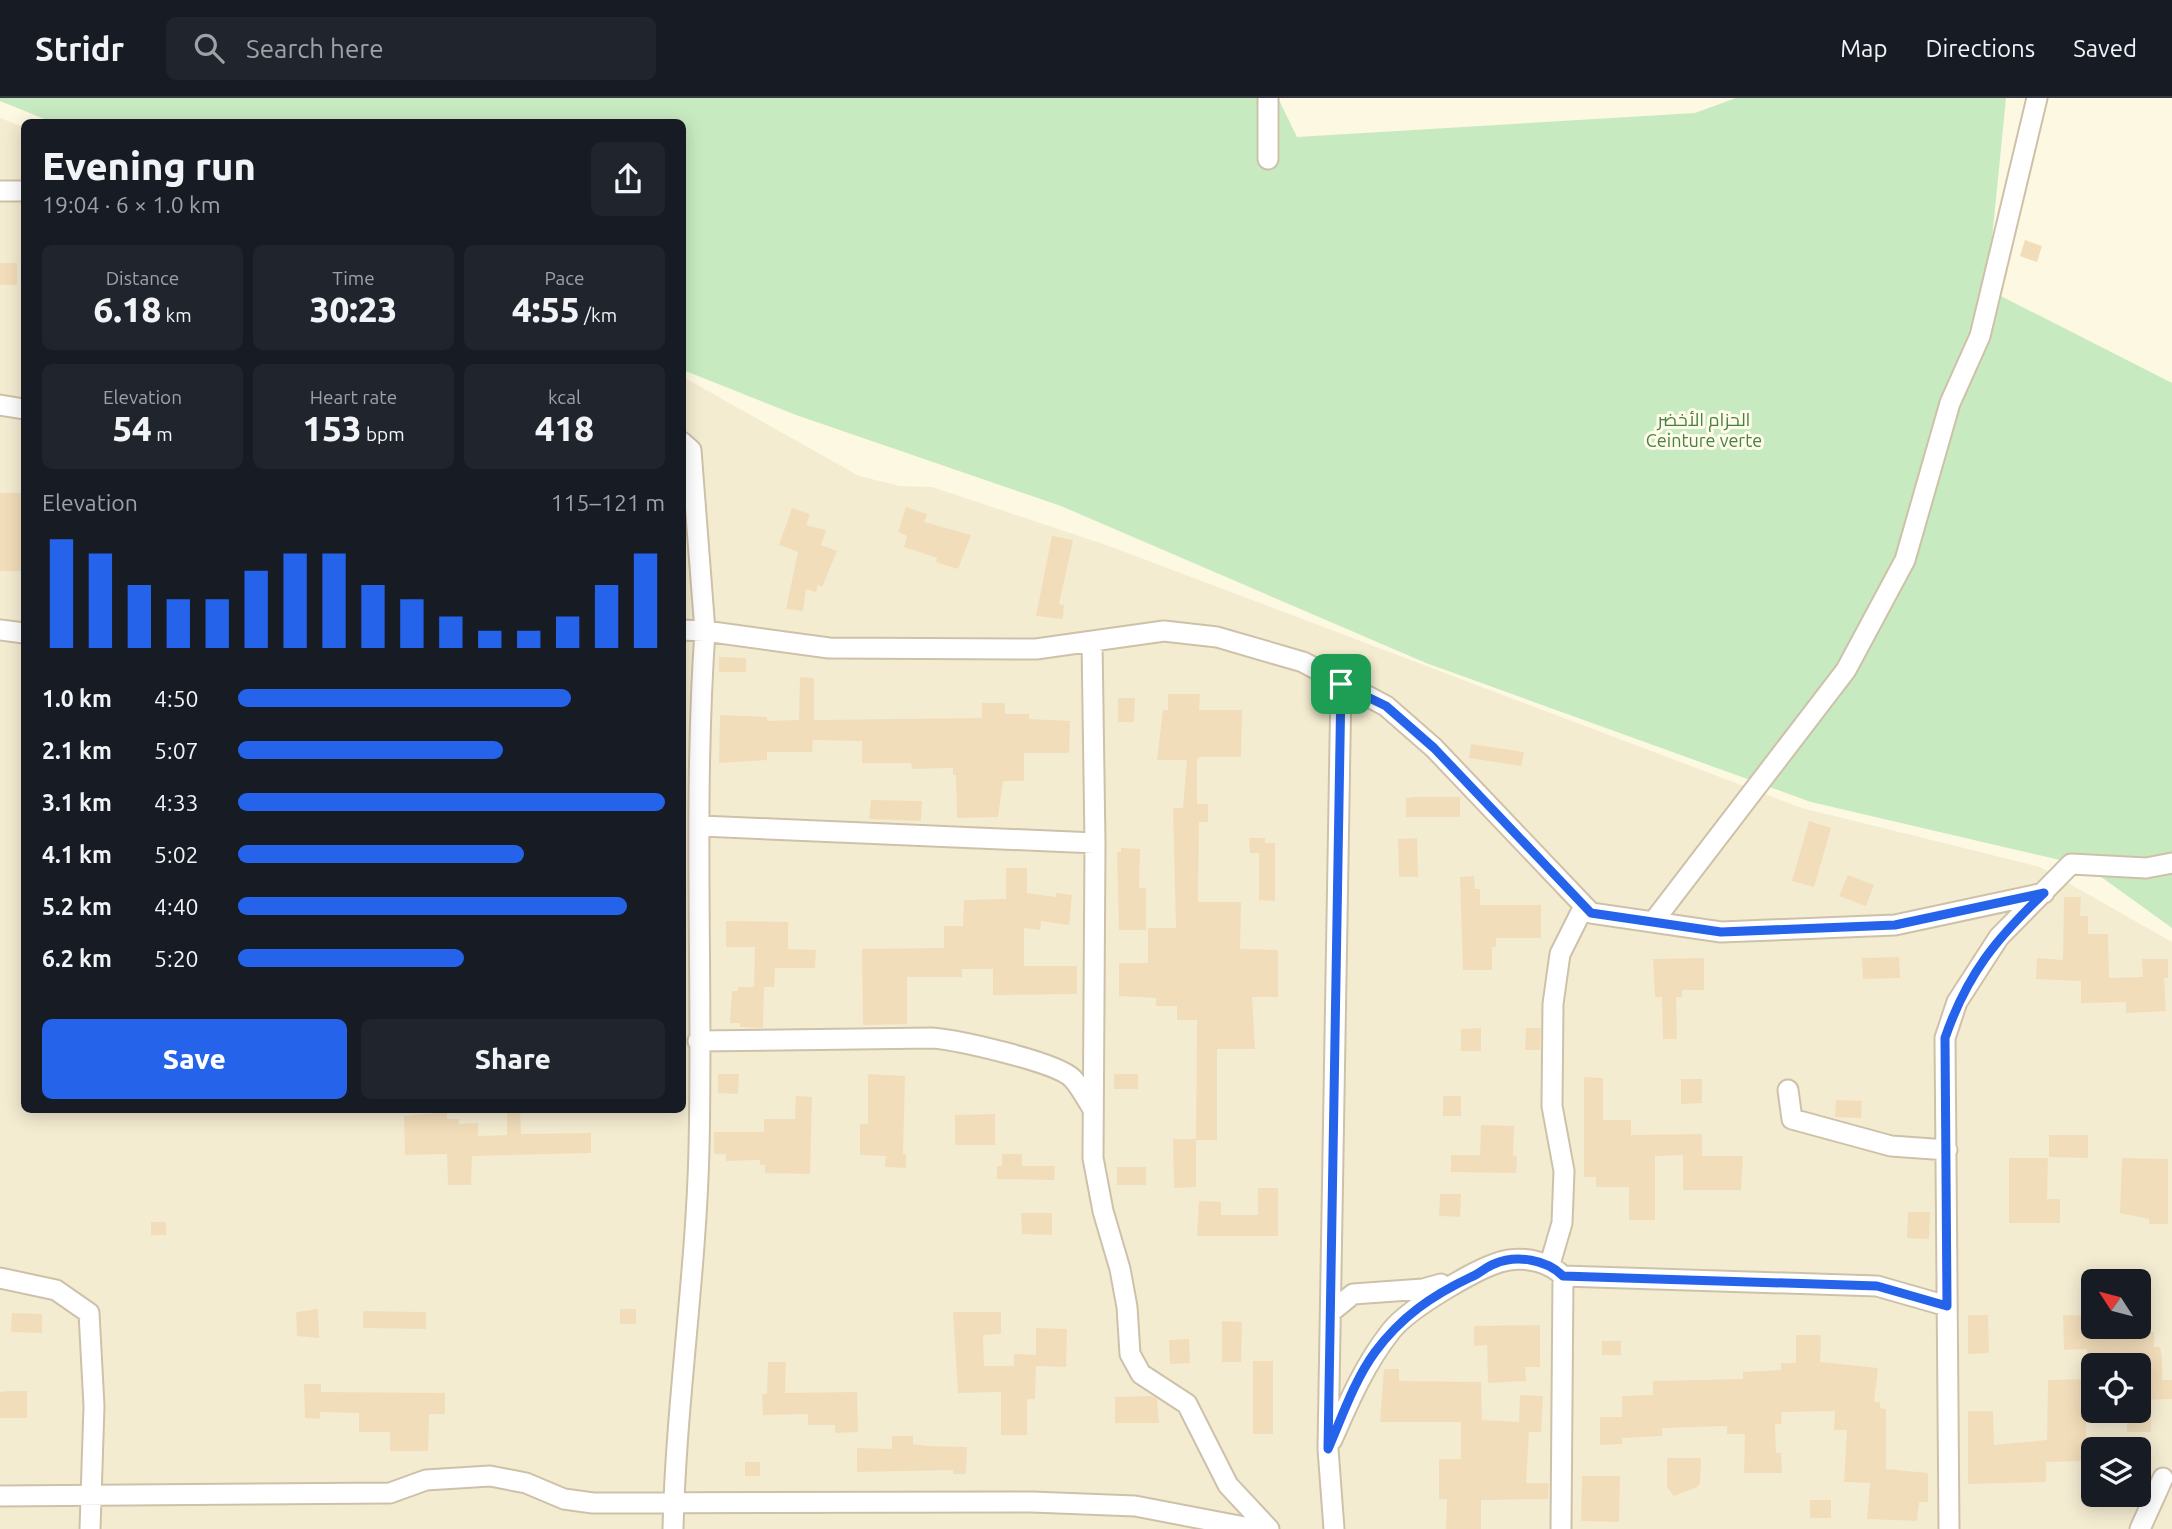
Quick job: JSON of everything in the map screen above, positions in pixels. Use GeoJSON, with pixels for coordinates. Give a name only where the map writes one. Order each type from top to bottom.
{"type":"FeatureCollection","features":[{"type":"Feature","properties":{"kind":"street"},"geometry":{"type":"LineString","coordinates":[[1268,98],[1268,159]]}},
{"type":"Feature","properties":{"kind":"street"},"geometry":{"type":"LineString","coordinates":[[1653,922],[1846,670],[1905,560],[1951,403],[1980,337],[2037,98]]}},
{"type":"Feature","properties":{"kind":"street"},"geometry":{"type":"LineString","coordinates":[[0,191],[21,191]]}},
{"type":"Feature","properties":{"kind":"street"},"geometry":{"type":"LineString","coordinates":[[0,405],[21,408]]}},
{"type":"Feature","properties":{"kind":"street"},"geometry":{"type":"LineString","coordinates":[[673,1529],[699,1150],[693,1051],[701,826],[698,740],[705,631],[691,450],[686,446]]}},
{"type":"Feature","properties":{"kind":"street"},"geometry":{"type":"LineString","coordinates":[[686,630],[829,648],[1036,649],[1164,631],[1217,637],[1303,662],[1386,706],[1434,748],[1591,913],[1721,932],[1895,925],[2044,893]]}},
{"type":"Feature","properties":{"kind":"street"},"geometry":{"type":"LineString","coordinates":[[0,631],[21,633]]}},
{"type":"Feature","properties":{"kind":"street"},"geometry":{"type":"LineString","coordinates":[[1092,641],[1095,843],[1093,1158],[1103,1211],[1120,1269],[1127,1307],[1130,1354],[1141,1374],[1187,1404],[1228,1485],[1269,1529]]}},
{"type":"Feature","properties":{"kind":"street"},"geometry":{"type":"LineString","coordinates":[[1334,1529],[1328,1449],[1341,684]]}},
{"type":"Feature","properties":{"kind":"street"},"geometry":{"type":"LineString","coordinates":[[701,826],[1095,843]]}},
{"type":"Feature","properties":{"kind":"street"},"geometry":{"type":"LineString","coordinates":[[1949,1529],[1945,1038],[1957,1002],[1999,937],[2071,864],[2146,868],[2172,863]]}},
{"type":"Feature","properties":{"kind":"street"},"geometry":{"type":"LineString","coordinates":[[1561,1529],[1557,1270],[1564,1171],[1552,1106],[1553,1004],[1560,954],[1584,906]]}},
{"type":"Feature","properties":{"kind":"street"},"geometry":{"type":"LineString","coordinates":[[693,1051],[933,1038],[958,1040],[1047,1064],[1072,1077],[1093,1110]]}},
{"type":"Feature","properties":{"kind":"street"},"geometry":{"type":"LineString","coordinates":[[1788,1090],[1792,1119],[1891,1146],[1947,1150]]}},
{"type":"Feature","properties":{"kind":"street"},"geometry":{"type":"LineString","coordinates":[[1328,1449],[1355,1387],[1372,1356],[1394,1328],[1429,1297],[1493,1264],[1512,1259],[1557,1270],[1877,1286],[1947,1306]]}},
{"type":"Feature","properties":{"kind":"street"},"geometry":{"type":"LineString","coordinates":[[1331,1312],[1353,1294],[1423,1289],[1479,1273]]}},
{"type":"Feature","properties":{"kind":"street"},"geometry":{"type":"LineString","coordinates":[[0,1278],[56,1290],[89,1313],[94,1406],[90,1529]]}},
{"type":"Feature","properties":{"kind":"street"},"geometry":{"type":"LineString","coordinates":[[0,1496],[390,1493],[426,1480],[490,1476],[526,1483],[564,1499],[593,1503],[1032,1502],[1135,1506],[1255,1529]]}},
{"type":"Feature","properties":{"kind":"street"},"geometry":{"type":"LineString","coordinates":[[2140,1529],[2163,1478]]}},
{"type":"Feature","properties":{"kind":"shaded area"},"geometry":{"type":"Polygon","coordinates":[[[0,118],[21,126],[21,1113],[686,1113],[686,379],[859,476],[899,486],[932,487],[1109,546],[1802,808],[2040,867],[2172,942],[2172,1529],[0,1529],[0,118]]]}},
{"type":"Feature","properties":{"kind":"green space","name":"الحزام الأخضر Ceinture verte"},"geometry":{"type":"Polygon","coordinates":[[[0,98],[1278,98],[1297,137],[1695,113],[1736,98],[2006,98],[1987,289],[2172,383],[2172,928],[2086,866],[1811,802],[1426,663],[1061,506],[796,415],[686,371],[686,119],[45,119],[0,101],[0,98]]]}},
{"type":"Feature","properties":{"kind":"building"},"geometry":{"type":"Polygon","coordinates":[[[2025,240],[2042,246],[2037,262],[2020,256],[2025,240]]]}},
{"type":"Feature","properties":{"kind":"building"},"geometry":{"type":"Polygon","coordinates":[[[0,263],[17,263],[17,285],[0,285],[0,263]]]}},
{"type":"Feature","properties":{"kind":"building"},"geometry":{"type":"Polygon","coordinates":[[[0,493],[21,493],[21,571],[0,571],[0,493]]]}},
{"type":"Feature","properties":{"kind":"building"},"geometry":{"type":"Polygon","coordinates":[[[906,507],[927,514],[924,522],[971,535],[958,569],[936,562],[937,558],[904,547],[907,536],[898,532],[906,507]]]}},
{"type":"Feature","properties":{"kind":"building"},"geometry":{"type":"Polygon","coordinates":[[[792,508],[810,514],[806,525],[826,530],[821,545],[837,551],[822,587],[818,585],[816,592],[806,589],[803,611],[786,609],[798,552],[779,545],[792,508]]]}},
{"type":"Feature","properties":{"kind":"building"},"geometry":{"type":"Polygon","coordinates":[[[1052,536],[1073,540],[1059,604],[1064,605],[1063,619],[1036,616],[1052,536]]]}},
{"type":"Feature","properties":{"kind":"building"},"geometry":{"type":"Polygon","coordinates":[[[719,657],[746,658],[746,672],[719,672],[719,657]]]}},
{"type":"Feature","properties":{"kind":"building"},"geometry":{"type":"Polygon","coordinates":[[[800,677],[814,678],[814,720],[982,718],[982,703],[1005,703],[1005,714],[1029,714],[1029,719],[1070,721],[1069,753],[1024,753],[1024,781],[1003,781],[998,817],[957,818],[956,775],[953,775],[953,768],[912,769],[911,763],[862,763],[862,741],[813,740],[812,752],[767,752],[767,760],[719,763],[720,715],[767,717],[767,721],[799,720],[800,677]]]}},
{"type":"Feature","properties":{"kind":"building"},"geometry":{"type":"Polygon","coordinates":[[[1168,694],[1200,694],[1199,710],[1242,710],[1241,757],[1199,757],[1197,760],[1197,804],[1208,804],[1208,822],[1199,822],[1198,902],[1241,902],[1240,949],[1278,950],[1278,997],[1252,997],[1255,1049],[1217,1049],[1217,1140],[1196,1140],[1197,1020],[1177,1020],[1177,1006],[1156,1006],[1156,998],[1119,996],[1119,963],[1148,963],[1148,928],[1176,928],[1173,808],[1183,808],[1187,760],[1157,760],[1163,710],[1168,710],[1168,694]]]}},
{"type":"Feature","properties":{"kind":"building"},"geometry":{"type":"Polygon","coordinates":[[[1118,698],[1135,698],[1134,722],[1118,722],[1118,698]]]}},
{"type":"Feature","properties":{"kind":"building"},"geometry":{"type":"Polygon","coordinates":[[[1471,744],[1524,752],[1521,766],[1469,758],[1471,744]]]}},
{"type":"Feature","properties":{"kind":"building"},"geometry":{"type":"Polygon","coordinates":[[[1460,797],[1460,817],[1406,817],[1406,798],[1460,797]]]}},
{"type":"Feature","properties":{"kind":"building"},"geometry":{"type":"Polygon","coordinates":[[[871,800],[922,801],[921,821],[869,819],[871,800]]]}},
{"type":"Feature","properties":{"kind":"building"},"geometry":{"type":"Polygon","coordinates":[[[1809,821],[1831,828],[1814,887],[1792,881],[1809,821]]]}},
{"type":"Feature","properties":{"kind":"building"},"geometry":{"type":"Polygon","coordinates":[[[1249,838],[1265,838],[1265,843],[1275,843],[1275,901],[1259,900],[1259,853],[1250,853],[1249,838]]]}},
{"type":"Feature","properties":{"kind":"building"},"geometry":{"type":"Polygon","coordinates":[[[1417,838],[1418,877],[1399,877],[1398,839],[1417,838]]]}},
{"type":"Feature","properties":{"kind":"building"},"geometry":{"type":"Polygon","coordinates":[[[1121,848],[1140,849],[1139,888],[1146,888],[1146,930],[1119,930],[1117,852],[1121,852],[1121,848]]]}},
{"type":"Feature","properties":{"kind":"building"},"geometry":{"type":"Polygon","coordinates":[[[1006,868],[1027,868],[1027,893],[1056,897],[1056,893],[1072,895],[1069,925],[1041,921],[1040,930],[1024,928],[1024,966],[1077,966],[1077,994],[993,995],[993,969],[962,969],[962,977],[907,977],[907,1024],[863,1025],[862,949],[944,948],[944,926],[963,926],[964,900],[1006,899],[1006,868]]]}},
{"type":"Feature","properties":{"kind":"building"},"geometry":{"type":"Polygon","coordinates":[[[1848,875],[1874,885],[1866,906],[1839,896],[1848,875]]]}},
{"type":"Feature","properties":{"kind":"building"},"geometry":{"type":"Polygon","coordinates":[[[1474,876],[1475,889],[1480,889],[1480,905],[1541,905],[1541,938],[1496,938],[1496,947],[1492,947],[1492,970],[1463,970],[1460,877],[1474,876]]]}},
{"type":"Feature","properties":{"kind":"building"},"geometry":{"type":"Polygon","coordinates":[[[2064,897],[2081,897],[2080,916],[2088,916],[2088,934],[2108,934],[2109,978],[2143,977],[2142,959],[2168,959],[2168,978],[2164,978],[2166,1011],[2126,1013],[2126,1002],[2081,1003],[2081,981],[2036,979],[2037,958],[2063,960],[2064,897]]]}},
{"type":"Feature","properties":{"kind":"building"},"geometry":{"type":"Polygon","coordinates":[[[726,921],[788,922],[788,949],[816,950],[815,968],[775,968],[774,987],[754,987],[755,947],[726,947],[726,921]]]}},
{"type":"Feature","properties":{"kind":"building"},"geometry":{"type":"Polygon","coordinates":[[[1899,957],[1900,978],[1863,979],[1862,958],[1899,957]]]}},
{"type":"Feature","properties":{"kind":"building"},"geometry":{"type":"Polygon","coordinates":[[[1704,958],[1704,990],[1682,990],[1682,997],[1676,997],[1677,1039],[1663,1039],[1662,997],[1655,997],[1653,959],[1704,958]]]}},
{"type":"Feature","properties":{"kind":"building"},"geometry":{"type":"Polygon","coordinates":[[[738,987],[764,987],[763,1028],[740,1027],[740,1023],[730,1023],[732,991],[738,991],[738,987]]]}},
{"type":"Feature","properties":{"kind":"building"},"geometry":{"type":"Polygon","coordinates":[[[1481,1028],[1481,1051],[1461,1051],[1461,1029],[1481,1028]]]}},
{"type":"Feature","properties":{"kind":"building"},"geometry":{"type":"Polygon","coordinates":[[[1526,1028],[1541,1028],[1540,1050],[1525,1050],[1526,1028]]]}},
{"type":"Feature","properties":{"kind":"building"},"geometry":{"type":"Polygon","coordinates":[[[718,1074],[739,1074],[738,1094],[718,1093],[718,1074]]]}},
{"type":"Feature","properties":{"kind":"building"},"geometry":{"type":"Polygon","coordinates":[[[868,1074],[905,1076],[903,1154],[906,1154],[906,1168],[885,1167],[886,1156],[860,1155],[860,1124],[868,1124],[868,1074]]]}},
{"type":"Feature","properties":{"kind":"building"},"geometry":{"type":"Polygon","coordinates":[[[1114,1074],[1138,1074],[1138,1089],[1114,1089],[1114,1074]]]}},
{"type":"Feature","properties":{"kind":"building"},"geometry":{"type":"Polygon","coordinates":[[[1584,1077],[1603,1078],[1603,1120],[1631,1120],[1631,1135],[1702,1134],[1702,1156],[1743,1156],[1741,1190],[1683,1190],[1683,1155],[1655,1156],[1655,1220],[1629,1220],[1629,1187],[1596,1187],[1596,1177],[1584,1177],[1584,1077]]]}},
{"type":"Feature","properties":{"kind":"building"},"geometry":{"type":"Polygon","coordinates":[[[1681,1079],[1702,1079],[1702,1103],[1681,1104],[1681,1079]]]}},
{"type":"Feature","properties":{"kind":"building"},"geometry":{"type":"Polygon","coordinates":[[[796,1096],[812,1097],[810,1174],[765,1173],[765,1165],[760,1165],[760,1160],[726,1161],[726,1154],[714,1154],[714,1132],[764,1132],[764,1119],[795,1119],[796,1096]]]}},
{"type":"Feature","properties":{"kind":"building"},"geometry":{"type":"Polygon","coordinates":[[[1443,1096],[1461,1096],[1461,1116],[1443,1116],[1443,1096]]]}},
{"type":"Feature","properties":{"kind":"building"},"geometry":{"type":"Polygon","coordinates":[[[1836,1100],[1862,1101],[1861,1118],[1835,1117],[1836,1100]]]}},
{"type":"Feature","properties":{"kind":"building"},"geometry":{"type":"Polygon","coordinates":[[[447,1113],[447,1119],[459,1119],[459,1124],[478,1123],[478,1136],[507,1135],[507,1113],[520,1113],[521,1134],[591,1133],[591,1153],[472,1156],[471,1185],[448,1185],[447,1154],[405,1155],[404,1116],[447,1113]]]}},
{"type":"Feature","properties":{"kind":"building"},"geometry":{"type":"Polygon","coordinates":[[[995,1114],[995,1145],[955,1145],[955,1115],[995,1114]]]}},
{"type":"Feature","properties":{"kind":"building"},"geometry":{"type":"Polygon","coordinates":[[[1481,1125],[1514,1126],[1513,1156],[1517,1156],[1516,1173],[1451,1172],[1451,1155],[1480,1155],[1481,1125]]]}},
{"type":"Feature","properties":{"kind":"building"},"geometry":{"type":"Polygon","coordinates":[[[2049,1135],[2088,1135],[2088,1158],[2049,1157],[2049,1135]]]}},
{"type":"Feature","properties":{"kind":"building"},"geometry":{"type":"Polygon","coordinates":[[[1173,1139],[1196,1139],[1196,1187],[1174,1188],[1173,1139]]]}},
{"type":"Feature","properties":{"kind":"building"},"geometry":{"type":"Polygon","coordinates":[[[1002,1154],[1022,1154],[1022,1166],[1055,1166],[1054,1180],[997,1179],[997,1166],[1002,1166],[1002,1154]]]}},
{"type":"Feature","properties":{"kind":"building"},"geometry":{"type":"Polygon","coordinates":[[[2009,1158],[2048,1158],[2047,1199],[2060,1199],[2060,1223],[2009,1223],[2009,1158]]]}},
{"type":"Feature","properties":{"kind":"building"},"geometry":{"type":"Polygon","coordinates":[[[2122,1158],[2168,1159],[2168,1224],[2149,1224],[2149,1219],[2120,1213],[2122,1158]]]}},
{"type":"Feature","properties":{"kind":"building"},"geometry":{"type":"Polygon","coordinates":[[[1117,1167],[1146,1167],[1146,1185],[1117,1185],[1117,1167]]]}},
{"type":"Feature","properties":{"kind":"building"},"geometry":{"type":"Polygon","coordinates":[[[1258,1188],[1278,1188],[1278,1236],[1197,1236],[1199,1201],[1221,1202],[1221,1215],[1258,1215],[1258,1188]]]}},
{"type":"Feature","properties":{"kind":"building"},"geometry":{"type":"Polygon","coordinates":[[[1440,1194],[1461,1194],[1460,1217],[1439,1216],[1440,1194]]]}},
{"type":"Feature","properties":{"kind":"building"},"geometry":{"type":"Polygon","coordinates":[[[1908,1212],[1930,1212],[1929,1239],[1907,1238],[1908,1212]]]}},
{"type":"Feature","properties":{"kind":"building"},"geometry":{"type":"Polygon","coordinates":[[[1021,1213],[1052,1213],[1052,1235],[1022,1234],[1021,1213]]]}},
{"type":"Feature","properties":{"kind":"building"},"geometry":{"type":"Polygon","coordinates":[[[151,1222],[166,1222],[166,1235],[151,1235],[151,1222]]]}},
{"type":"Feature","properties":{"kind":"building"},"geometry":{"type":"Polygon","coordinates":[[[318,1309],[319,1338],[297,1336],[296,1312],[318,1309]]]}},
{"type":"Feature","properties":{"kind":"building"},"geometry":{"type":"Polygon","coordinates":[[[620,1309],[636,1309],[636,1324],[620,1324],[620,1309]]]}},
{"type":"Feature","properties":{"kind":"building"},"geometry":{"type":"Polygon","coordinates":[[[363,1311],[426,1312],[426,1329],[363,1328],[363,1311]]]}},
{"type":"Feature","properties":{"kind":"building"},"geometry":{"type":"Polygon","coordinates":[[[953,1312],[1001,1312],[1001,1334],[983,1335],[984,1366],[1014,1366],[1014,1354],[1036,1355],[1036,1328],[1067,1329],[1066,1367],[1036,1366],[1035,1399],[1027,1399],[1027,1435],[1001,1435],[1001,1392],[958,1393],[953,1312]]]}},
{"type":"Feature","properties":{"kind":"building"},"geometry":{"type":"Polygon","coordinates":[[[12,1313],[42,1314],[42,1333],[11,1332],[12,1313]]]}},
{"type":"Feature","properties":{"kind":"building"},"geometry":{"type":"Polygon","coordinates":[[[1968,1315],[1988,1315],[1989,1353],[1968,1354],[1968,1315]]]}},
{"type":"Feature","properties":{"kind":"building"},"geometry":{"type":"Polygon","coordinates":[[[2063,1315],[2081,1316],[2081,1339],[2151,1339],[2151,1332],[2154,1332],[2154,1347],[2160,1347],[2162,1358],[2162,1380],[2172,1380],[2172,1399],[2151,1400],[2151,1353],[2087,1353],[2087,1349],[2064,1350],[2063,1315]]]}},
{"type":"Feature","properties":{"kind":"building"},"geometry":{"type":"Polygon","coordinates":[[[1222,1321],[1242,1322],[1241,1362],[1222,1362],[1222,1321]]]}},
{"type":"Feature","properties":{"kind":"building"},"geometry":{"type":"Polygon","coordinates":[[[1540,1325],[1540,1367],[1525,1367],[1526,1381],[1488,1383],[1487,1345],[1474,1346],[1474,1326],[1540,1325]]]}},
{"type":"Feature","properties":{"kind":"building"},"geometry":{"type":"Polygon","coordinates":[[[1796,1335],[1821,1335],[1820,1362],[1878,1368],[1874,1402],[1880,1402],[1880,1408],[1886,1409],[1886,1469],[1928,1473],[1928,1502],[1919,1502],[1917,1521],[1867,1519],[1870,1483],[1844,1482],[1847,1430],[1834,1430],[1835,1411],[1782,1412],[1781,1424],[1775,1424],[1776,1453],[1781,1453],[1782,1473],[1744,1473],[1745,1434],[1727,1434],[1727,1426],[1662,1428],[1662,1436],[1622,1438],[1622,1444],[1600,1445],[1600,1417],[1622,1417],[1622,1396],[1653,1395],[1653,1381],[1743,1379],[1743,1372],[1781,1370],[1781,1363],[1796,1363],[1796,1335]]]}},
{"type":"Feature","properties":{"kind":"building"},"geometry":{"type":"Polygon","coordinates":[[[1189,1339],[1190,1363],[1170,1364],[1169,1340],[1189,1339]]]}},
{"type":"Feature","properties":{"kind":"building"},"geometry":{"type":"Polygon","coordinates":[[[1602,1341],[1621,1341],[1621,1355],[1602,1355],[1602,1341]]]}},
{"type":"Feature","properties":{"kind":"building"},"geometry":{"type":"Polygon","coordinates":[[[1253,1361],[1273,1361],[1273,1434],[1253,1434],[1253,1361]]]}},
{"type":"Feature","properties":{"kind":"building"},"geometry":{"type":"Polygon","coordinates":[[[768,1362],[786,1362],[785,1393],[857,1392],[858,1432],[835,1433],[835,1425],[808,1425],[808,1414],[763,1415],[762,1394],[767,1394],[768,1362]]]}},
{"type":"Feature","properties":{"kind":"building"},"geometry":{"type":"Polygon","coordinates":[[[1384,1369],[1399,1369],[1399,1381],[1481,1382],[1482,1420],[1519,1422],[1520,1395],[1543,1396],[1541,1432],[1529,1432],[1526,1483],[1549,1483],[1548,1499],[1481,1500],[1481,1529],[1446,1529],[1447,1499],[1439,1499],[1439,1459],[1461,1459],[1461,1422],[1380,1422],[1384,1369]]]}},
{"type":"Feature","properties":{"kind":"building"},"geometry":{"type":"Polygon","coordinates":[[[2081,1379],[2081,1423],[2086,1423],[2086,1437],[2081,1437],[2081,1461],[2046,1462],[2046,1482],[1968,1484],[1968,1411],[1993,1411],[1994,1445],[2047,1440],[2048,1380],[2081,1379]]]}},
{"type":"Feature","properties":{"kind":"building"},"geometry":{"type":"Polygon","coordinates":[[[304,1384],[321,1384],[321,1392],[445,1393],[445,1414],[429,1414],[428,1451],[390,1451],[390,1432],[359,1432],[359,1413],[320,1412],[320,1419],[305,1418],[304,1384]]]}},
{"type":"Feature","properties":{"kind":"building"},"geometry":{"type":"Polygon","coordinates":[[[27,1391],[27,1418],[0,1418],[0,1392],[27,1391]]]}},
{"type":"Feature","properties":{"kind":"building"},"geometry":{"type":"Polygon","coordinates":[[[1152,1396],[1157,1399],[1159,1423],[1115,1423],[1115,1397],[1152,1396]]]}},
{"type":"Feature","properties":{"kind":"building"},"geometry":{"type":"Polygon","coordinates":[[[2127,1423],[2151,1423],[2151,1432],[2127,1432],[2127,1423]]]}},
{"type":"Feature","properties":{"kind":"building"},"geometry":{"type":"Polygon","coordinates":[[[892,1436],[913,1436],[913,1444],[967,1447],[966,1474],[953,1474],[953,1470],[857,1472],[857,1448],[892,1449],[892,1436]]]}},
{"type":"Feature","properties":{"kind":"building"},"geometry":{"type":"Polygon","coordinates":[[[1667,1458],[1701,1458],[1700,1483],[1697,1487],[1674,1496],[1667,1487],[1667,1458]]]}},
{"type":"Feature","properties":{"kind":"building"},"geometry":{"type":"Polygon","coordinates":[[[745,1462],[760,1462],[760,1476],[745,1476],[745,1462]]]}},
{"type":"Feature","properties":{"kind":"building"},"geometry":{"type":"Polygon","coordinates":[[[1582,1476],[1620,1476],[1619,1522],[1581,1521],[1582,1476]]]}},
{"type":"Feature","properties":{"kind":"building"},"geometry":{"type":"Polygon","coordinates":[[[1810,1500],[1831,1500],[1831,1518],[1810,1518],[1810,1500]]]}},
{"type":"Feature","properties":{"kind":"route"},"geometry":{"type":"LineString","coordinates":[[1341,684],[1386,706],[1434,748],[1591,913],[1721,932],[1895,925],[2044,893],[1999,937],[1957,1002],[1945,1038],[1947,1306],[1877,1286],[1563,1276],[1550,1264],[1512,1259],[1493,1264],[1429,1297],[1394,1328],[1372,1356],[1355,1387],[1328,1449],[1341,684]]}}]}
